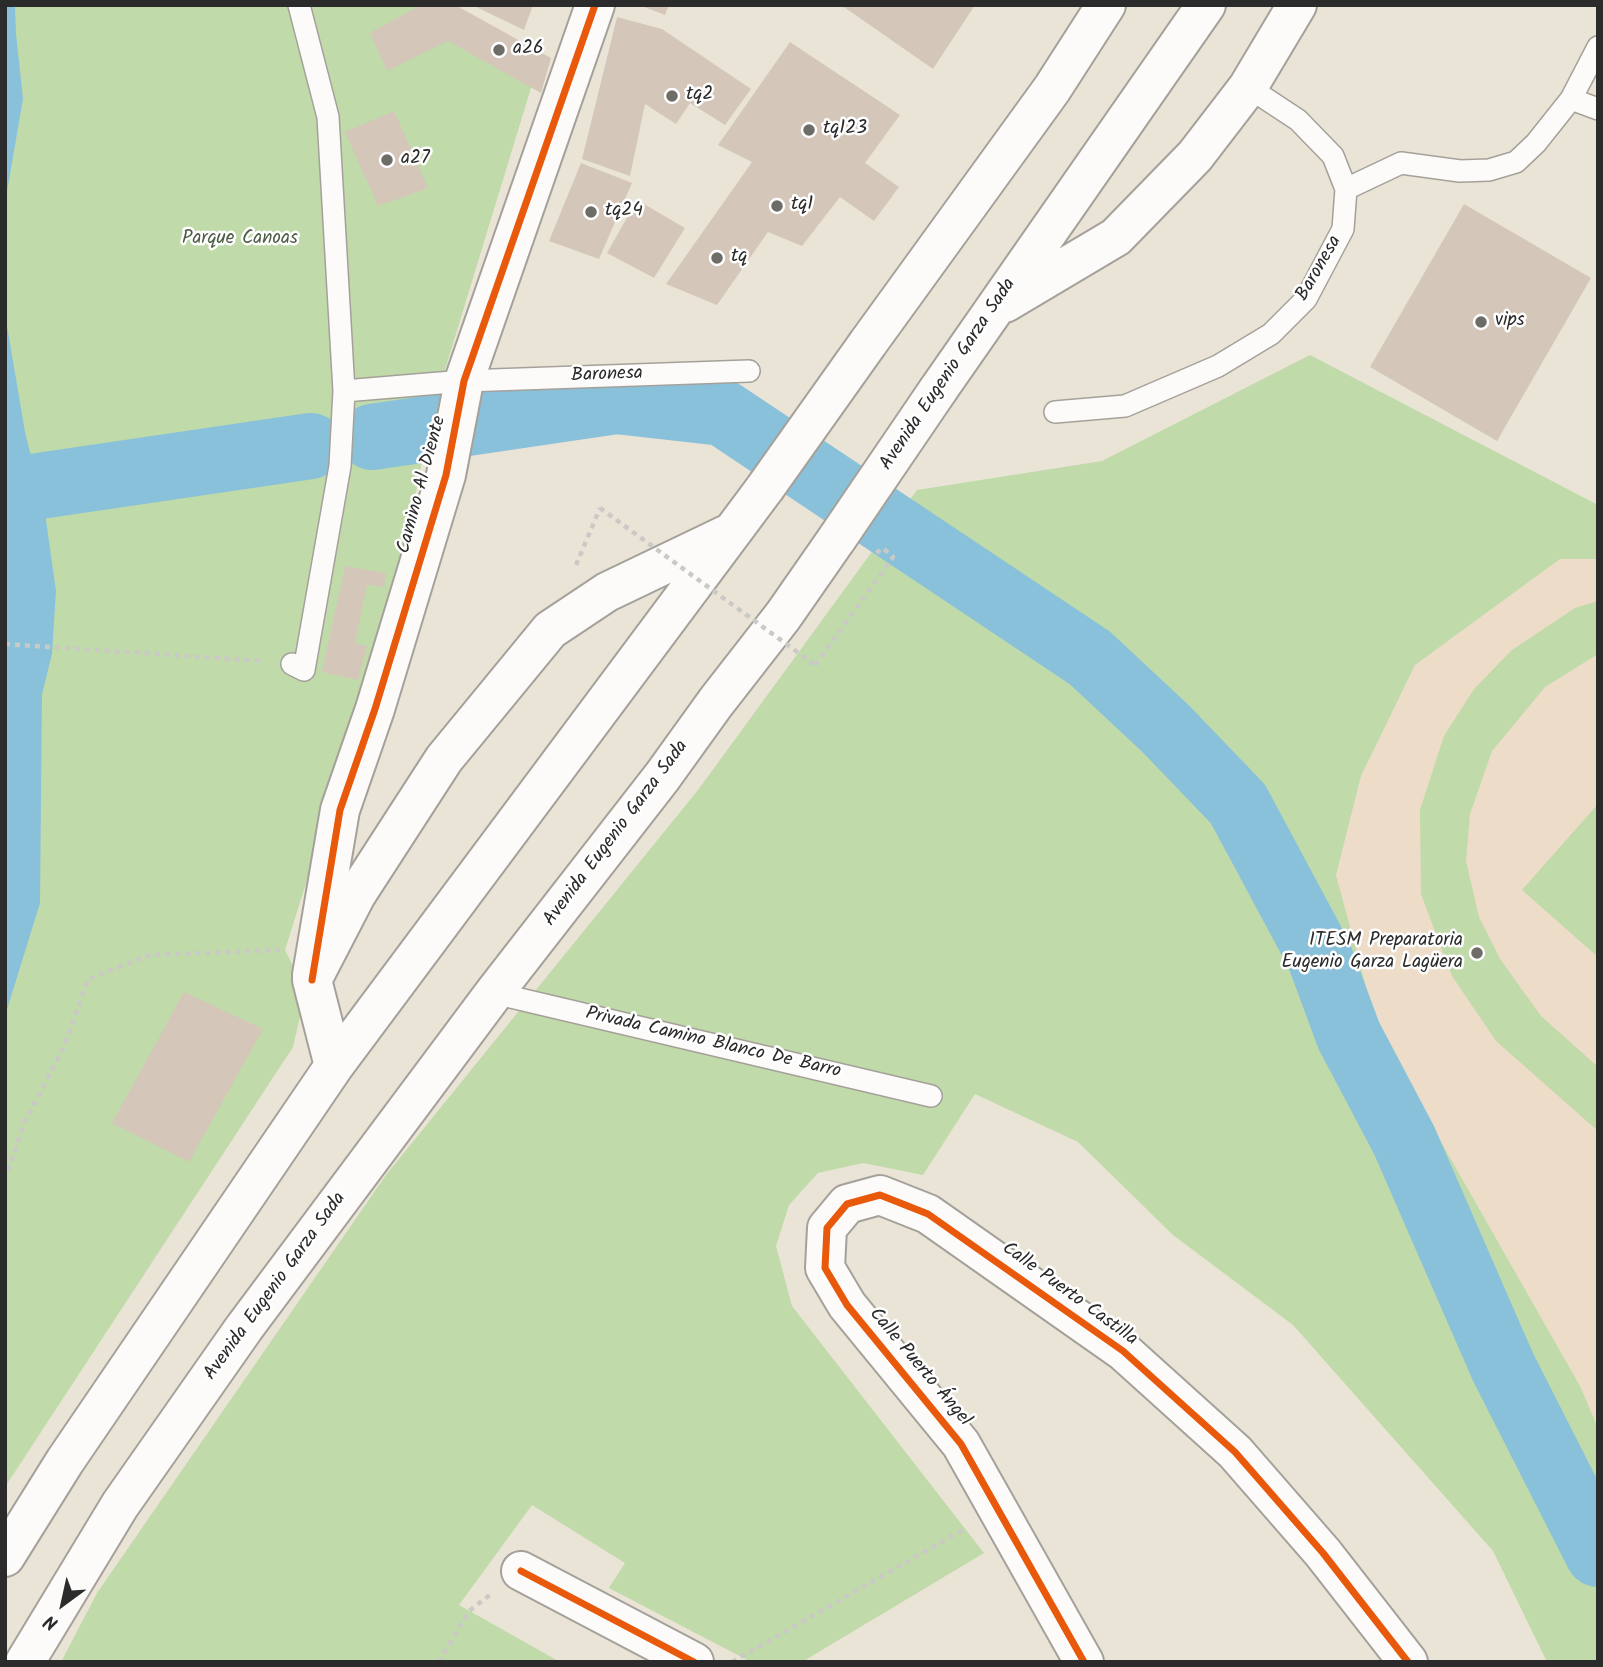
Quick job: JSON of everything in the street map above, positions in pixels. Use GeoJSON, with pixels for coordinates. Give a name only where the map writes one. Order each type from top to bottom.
{"type":"FeatureCollection","features":[{"type":"Feature","properties":{"kind":"main road","name":"Camino Al Diente"},"geometry":{"type":"LineString","coordinates":[[312,980],[340,810],[375,709],[446,475],[464,382],[595,5]]}},
{"type":"Feature","properties":{"kind":"main road"},"geometry":{"type":"LineString","coordinates":[[5,1557],[65,1461],[334,1066],[733,532],[1052,89],[1106,5]]}},
{"type":"Feature","properties":{"kind":"main road"},"geometry":{"type":"LineString","coordinates":[[1052,89],[1121,5]]}},
{"type":"Feature","properties":{"kind":"main road","name":"Avenida Eugenio Garza Sada"},"geometry":{"type":"LineString","coordinates":[[25,1662],[120,1505],[244,1328],[783,616],[1206,5]]}},
{"type":"Feature","properties":{"kind":"main road"},"geometry":{"type":"LineString","coordinates":[[992,311],[1116,237],[1195,156],[1248,87],[1297,5]]}},
{"type":"Feature","properties":{"kind":"main road"},"geometry":{"type":"LineString","coordinates":[[334,1066],[312,980],[356,895],[444,760],[550,630],[607,592],[733,532]]}},
{"type":"Feature","properties":{"kind":"main road","name":"Calle Puerto Castilla"},"geometry":{"type":"LineString","coordinates":[[847,1204],[880,1195],[928,1214],[1123,1351],[1236,1452],[1323,1553],[1408,1662]]}},
{"type":"Feature","properties":{"kind":"main road","name":"Calle Puerto Ángel"},"geometry":{"type":"LineString","coordinates":[[847,1204],[827,1228],[825,1268],[847,1305],[961,1444],[1084,1662]]}},
{"type":"Feature","properties":{"kind":"main road"},"geometry":{"type":"LineString","coordinates":[[521,1571],[694,1662]]}},
{"type":"Feature","properties":{"kind":"lane"},"geometry":{"type":"LineString","coordinates":[[292,664],[304,670],[340,466],[344,391],[328,117],[299,5]]}},
{"type":"Feature","properties":{"kind":"lane"},"geometry":{"type":"LineString","coordinates":[[1346,189],[1401,163],[1460,171],[1489,170],[1516,162],[1536,143],[1572,99],[1598,47]]}},
{"type":"Feature","properties":{"kind":"lane","name":"Baronesa"},"geometry":{"type":"LineString","coordinates":[[1055,412],[1125,406],[1218,366],[1271,334],[1306,299],[1343,229],[1346,189],[1333,156],[1298,120],[1248,87]]}},
{"type":"Feature","properties":{"kind":"lane"},"geometry":{"type":"LineString","coordinates":[[1572,99],[1598,109]]}},
{"type":"Feature","properties":{"kind":"lane","name":"Baronesa"},"geometry":{"type":"LineString","coordinates":[[344,391],[464,382],[749,371]]}},
{"type":"Feature","properties":{"kind":"lane","name":"Privada Camino Blanco De Barro"},"geometry":{"type":"LineString","coordinates":[[495,993],[931,1096]]}},
{"type":"Feature","properties":{"kind":"path"},"geometry":{"type":"LineString","coordinates":[[600,508],[815,665]]}},
{"type":"Feature","properties":{"kind":"path"},"geometry":{"type":"LineString","coordinates":[[5,644],[292,664]]}},
{"type":"Feature","properties":{"kind":"path"},"geometry":{"type":"LineString","coordinates":[[5,1180],[24,1123],[64,1047],[88,979],[150,956],[285,950]]}},
{"type":"Feature","properties":{"kind":"path"},"geometry":{"type":"LineString","coordinates":[[732,1662],[998,1510]]}},
{"type":"Feature","properties":{"kind":"path"},"geometry":{"type":"LineString","coordinates":[[439,1662],[469,1611],[521,1571]]}},
{"type":"Feature","properties":{"kind":"shaded area","name":"ITESM Preparatoria Eugenio Garza Lagüera"},"geometry":{"type":"Polygon","coordinates":[[[1560,559],[1598,559],[1598,1428],[1580,1386],[1378,1031],[1336,875],[1361,776],[1415,665],[1560,559]]]}},
{"type":"Feature","properties":{"kind":"green space","name":"Parque Canoas"},"geometry":{"type":"Polygon","coordinates":[[[5,5],[429,5],[538,65],[430,419],[396,597],[285,950],[298,976],[302,1007],[293,1047],[5,1487],[5,5]]]}},
{"type":"Feature","properties":{"kind":"green space"},"geometry":{"type":"Polygon","coordinates":[[[1310,355],[1598,505],[1598,559],[1560,559],[1415,665],[1361,776],[1336,875],[1378,1031],[1580,1386],[1598,1428],[1598,1662],[1547,1662],[1493,1551],[1293,1325],[1173,1235],[1078,1142],[975,1094],[923,1175],[863,1163],[818,1173],[789,1205],[776,1246],[792,1306],[984,1553],[802,1662],[751,1662],[609,1588],[625,1563],[532,1505],[459,1605],[560,1662],[61,1662],[97,1593],[386,1175],[698,790],[917,490],[1102,461],[1310,355]]]}},
{"type":"Feature","properties":{"kind":"green space"},"geometry":{"type":"Polygon","coordinates":[[[1598,601],[1598,654],[1545,687],[1492,751],[1470,814],[1466,861],[1479,917],[1500,959],[1541,1016],[1598,1067],[1598,1131],[1496,1041],[1452,976],[1421,894],[1420,810],[1444,736],[1474,689],[1512,650],[1575,608],[1598,601]]]}},
{"type":"Feature","properties":{"kind":"green space"},"geometry":{"type":"Polygon","coordinates":[[[1598,804],[1598,957],[1522,890],[1598,804]]]}},
{"type":"Feature","properties":{"kind":"water"},"geometry":{"type":"Polygon","coordinates":[[[5,5],[15,5],[23,99],[5,203],[5,5]]]}},
{"type":"Feature","properties":{"kind":"water"},"geometry":{"type":"Polygon","coordinates":[[[5,314],[25,432],[45,513],[56,591],[52,654],[42,694],[40,903],[5,1016],[5,314]]]}},
{"type":"Feature","properties":{"kind":"building","name":"a26"},"geometry":{"type":"Polygon","coordinates":[[[421,5],[455,5],[551,58],[541,93],[448,41],[387,71],[370,33],[421,5]]]}},
{"type":"Feature","properties":{"kind":"building"},"geometry":{"type":"Polygon","coordinates":[[[472,5],[533,5],[524,30],[472,5]]]}},
{"type":"Feature","properties":{"kind":"building"},"geometry":{"type":"Polygon","coordinates":[[[639,5],[669,5],[665,15],[639,5]]]}},
{"type":"Feature","properties":{"kind":"building"},"geometry":{"type":"Polygon","coordinates":[[[841,5],[975,5],[933,69],[841,5]]]}},
{"type":"Feature","properties":{"kind":"building","name":"tq2"},"geometry":{"type":"Polygon","coordinates":[[[617,17],[662,29],[751,89],[725,125],[690,103],[676,124],[645,104],[630,176],[582,159],[617,17]]]}},
{"type":"Feature","properties":{"kind":"building","name":"tq123"},"geometry":{"type":"Polygon","coordinates":[[[790,42],[900,115],[865,163],[899,187],[874,221],[840,197],[802,246],[768,232],[717,305],[666,284],[752,162],[718,145],[790,42]]]}},
{"type":"Feature","properties":{"kind":"building","name":"a27"},"geometry":{"type":"Polygon","coordinates":[[[394,111],[428,188],[378,206],[345,132],[394,111]]]}},
{"type":"Feature","properties":{"kind":"building","name":"tq24"},"geometry":{"type":"Polygon","coordinates":[[[581,163],[632,183],[599,259],[549,241],[581,163]]]}},
{"type":"Feature","properties":{"kind":"building"},"geometry":{"type":"Polygon","coordinates":[[[637,200],[685,228],[654,278],[607,253],[637,200]]]}},
{"type":"Feature","properties":{"kind":"building","name":"vips"},"geometry":{"type":"Polygon","coordinates":[[[1464,204],[1591,278],[1497,441],[1370,367],[1464,204]]]}},
{"type":"Feature","properties":{"kind":"building"},"geometry":{"type":"Polygon","coordinates":[[[345,566],[386,573],[384,587],[367,585],[355,643],[367,646],[358,680],[322,672],[345,566]]]}},
{"type":"Feature","properties":{"kind":"building"},"geometry":{"type":"Polygon","coordinates":[[[184,992],[263,1029],[189,1162],[112,1123],[184,992]]]}},
{"type":"Feature","properties":{"kind":"waterway"},"geometry":{"type":"LineString","coordinates":[[372,437],[616,401],[723,413],[1090,658],[1166,729],[1238,804],[1319,955],[1349,1036],[1404,1140],[1503,1367],[1598,1554]]}},
{"type":"Feature","properties":{"kind":"waterway"},"geometry":{"type":"LineString","coordinates":[[5,491],[311,446]]}},
{"type":"Feature","properties":{"kind":"cycle path"},"geometry":{"type":"LineString","coordinates":[[312,980],[340,810],[375,709],[446,475],[464,381],[595,5]]}},
{"type":"Feature","properties":{"kind":"cycle path"},"geometry":{"type":"LineString","coordinates":[[1084,1662],[961,1444],[847,1305],[825,1268],[827,1228],[847,1204],[880,1195],[928,1214],[1123,1351],[1235,1452],[1323,1553],[1408,1662]]}},
{"type":"Feature","properties":{"kind":"cycle path"},"geometry":{"type":"LineString","coordinates":[[521,1571],[694,1662]]}},
{"type":"Feature","properties":{"kind":"place","name":"a26"},"geometry":{"type":"Point","coordinates":[499,50]}},
{"type":"Feature","properties":{"kind":"place","name":"tq2"},"geometry":{"type":"Point","coordinates":[672,96]}},
{"type":"Feature","properties":{"kind":"place","name":"tq123"},"geometry":{"type":"Point","coordinates":[809,130]}},
{"type":"Feature","properties":{"kind":"place","name":"a27"},"geometry":{"type":"Point","coordinates":[387,160]}},
{"type":"Feature","properties":{"kind":"place","name":"tq1"},"geometry":{"type":"Point","coordinates":[777,206]}},
{"type":"Feature","properties":{"kind":"place","name":"tq24"},"geometry":{"type":"Point","coordinates":[591,212]}},
{"type":"Feature","properties":{"kind":"place","name":"tq"},"geometry":{"type":"Point","coordinates":[717,258]}},
{"type":"Feature","properties":{"kind":"place","name":"vips"},"geometry":{"type":"Point","coordinates":[1481,322]}},
{"type":"Feature","properties":{"kind":"place","name":"ITESM Preparatoria Eugenio Garza Lagüera"},"geometry":{"type":"Point","coordinates":[1477,953]}}]}
